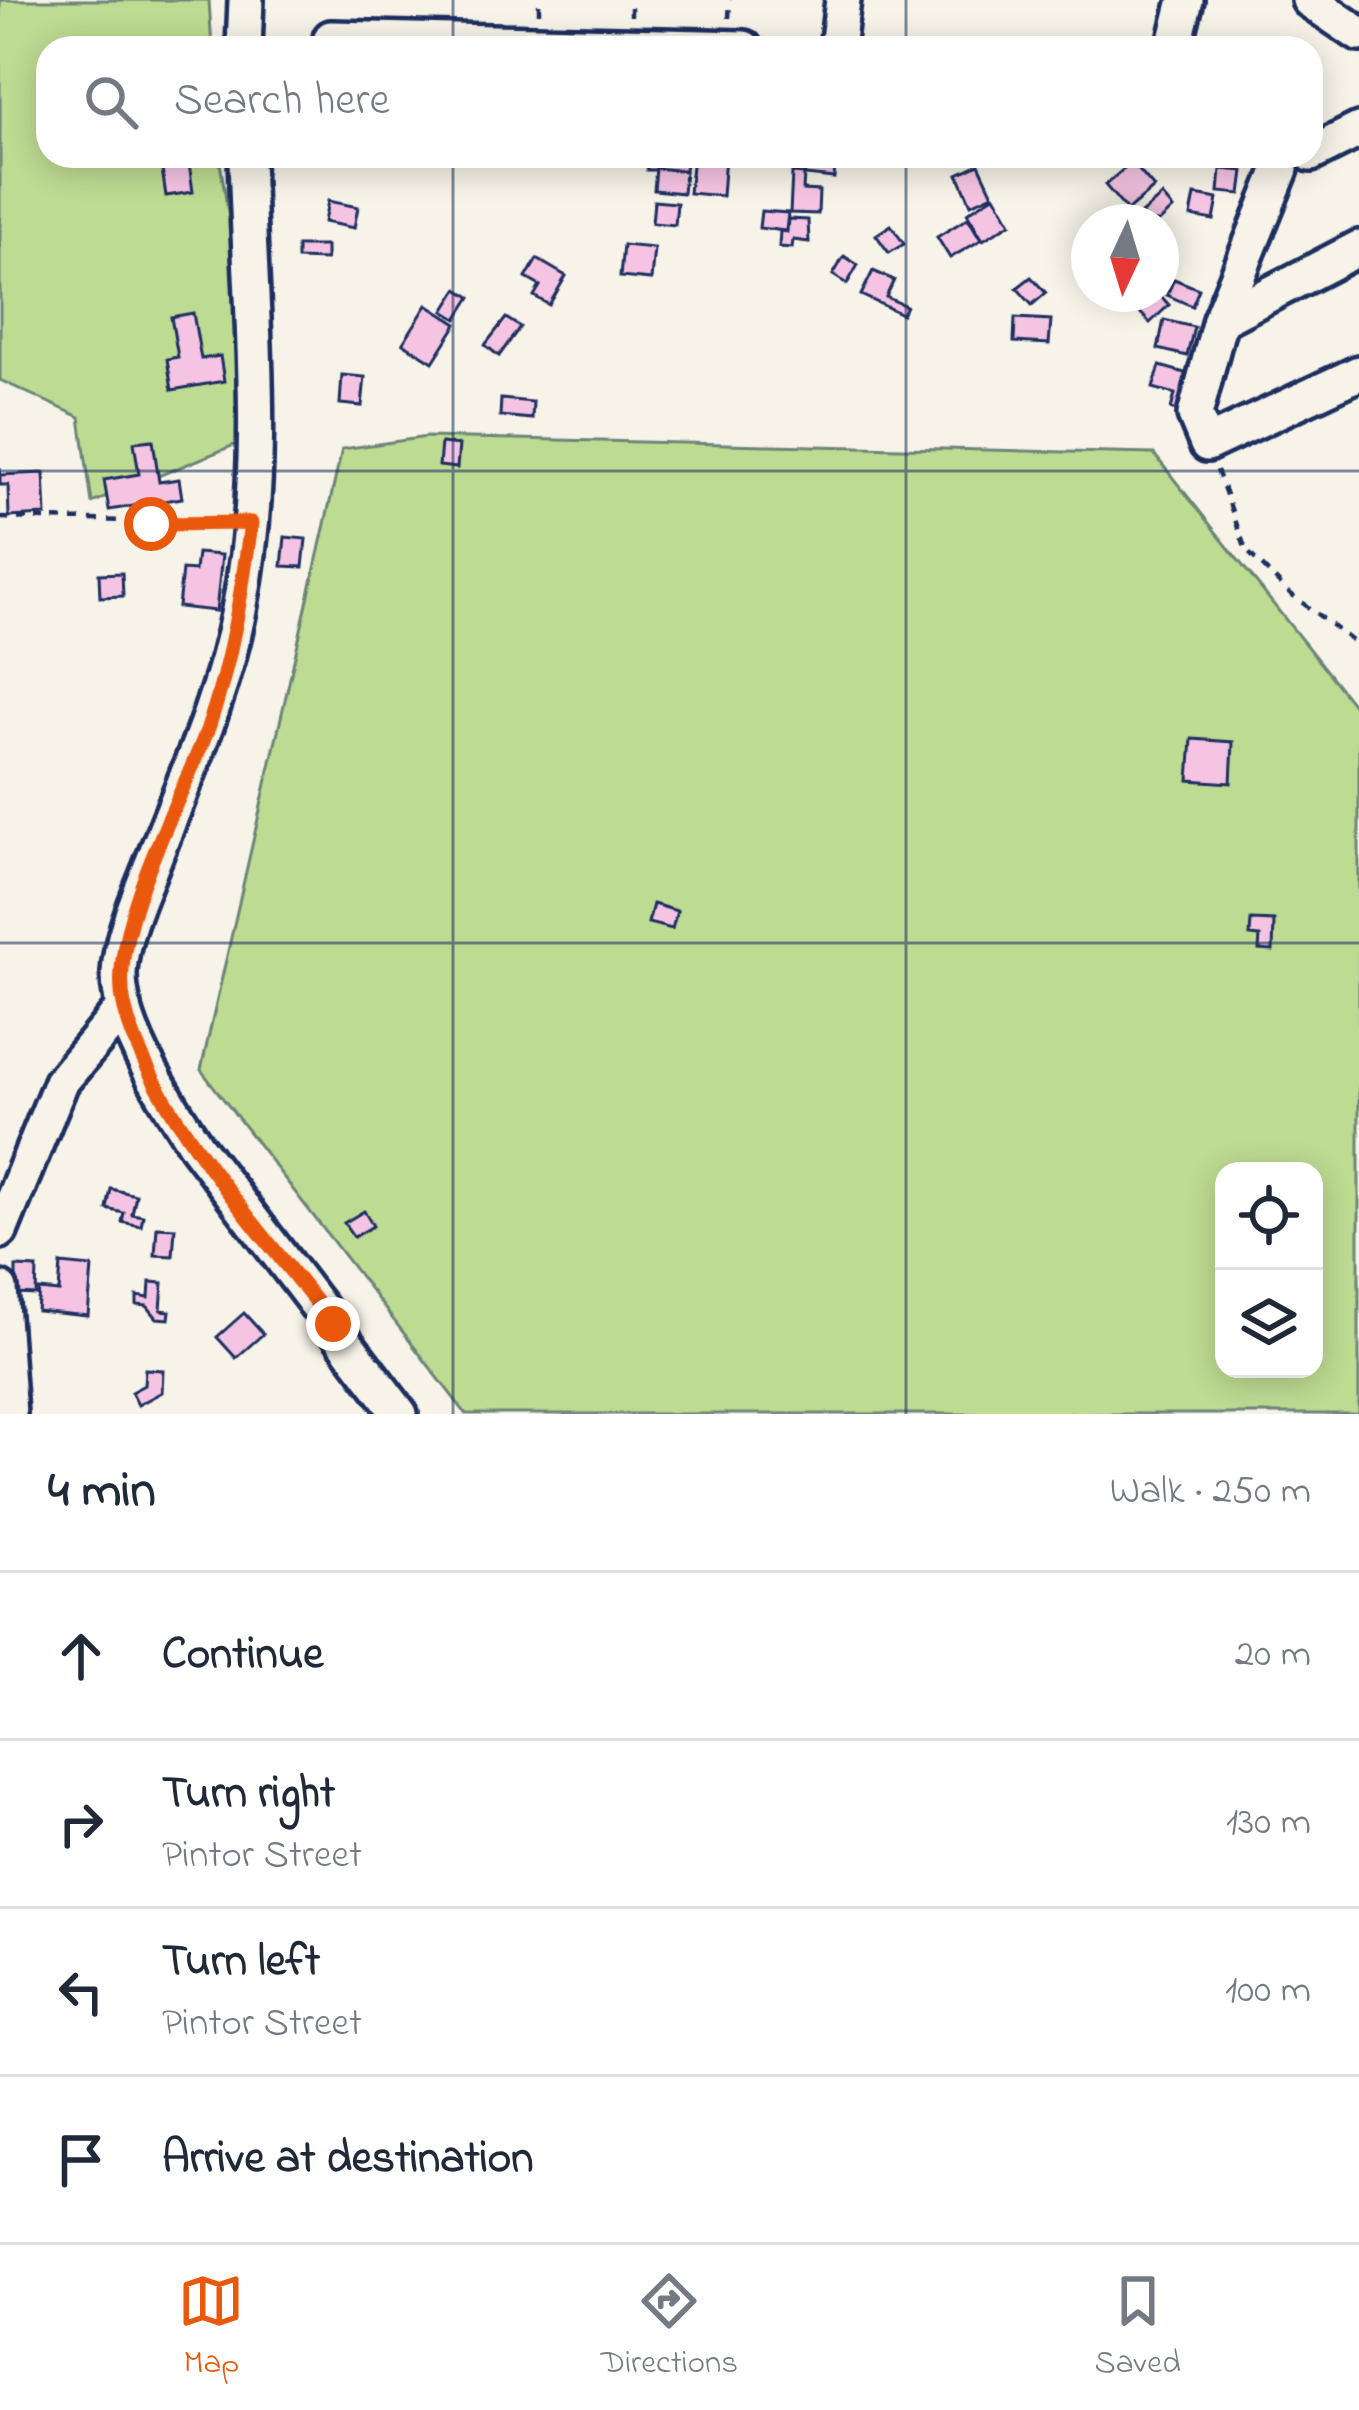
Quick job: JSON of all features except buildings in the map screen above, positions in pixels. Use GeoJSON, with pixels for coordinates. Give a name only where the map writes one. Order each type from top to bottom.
{"type":"FeatureCollection","features":[{"type":"Feature","properties":{"kind":"street"},"geometry":{"type":"LineString","coordinates":[[244,36],[245,0]]}},
{"type":"Feature","properties":{"kind":"street"},"geometry":{"type":"LineString","coordinates":[[838,36],[842,0]]}},
{"type":"Feature","properties":{"kind":"street"},"geometry":{"type":"LineString","coordinates":[[1177,36],[1186,0]]}},
{"type":"Feature","properties":{"kind":"street"},"geometry":{"type":"LineString","coordinates":[[1309,0],[1359,34]]}},
{"type":"Feature","properties":{"kind":"street"},"geometry":{"type":"LineString","coordinates":[[1323,146],[1359,130]]}},
{"type":"Feature","properties":{"kind":"street"},"geometry":{"type":"LineString","coordinates":[[246,168],[256,420],[251,523],[239,612],[209,724],[130,921],[119,973],[124,1007],[142,1053],[196,1146],[400,1414]]}},
{"type":"Feature","properties":{"kind":"street"},"geometry":{"type":"LineString","coordinates":[[1290,168],[1220,320],[1195,416],[1208,444],[1357,378]]}},
{"type":"Feature","properties":{"kind":"street"},"geometry":{"type":"LineString","coordinates":[[1220,320],[1359,248]]}},
{"type":"Feature","properties":{"kind":"street"},"geometry":{"type":"LineString","coordinates":[[0,1232],[61,1082],[124,1007]]}},
{"type":"Feature","properties":{"kind":"street"},"geometry":{"type":"LineString","coordinates":[[0,1289],[9,1414]]}},
{"type":"Feature","properties":{"kind":"path"},"geometry":{"type":"LineString","coordinates":[[1208,444],[1246,550],[1287,592],[1359,646]]}},
{"type":"Feature","properties":{"kind":"path"},"geometry":{"type":"LineString","coordinates":[[0,518],[251,523]]}},
{"type":"Feature","properties":{"kind":"green space"},"geometry":{"type":"Polygon","coordinates":[[[0,0],[209,0],[211,36],[36,36],[36,168],[221,168],[244,313],[242,442],[92,503],[80,417],[0,380],[0,0]]]}},
{"type":"Feature","properties":{"kind":"green space"},"geometry":{"type":"Polygon","coordinates":[[[427,437],[1154,454],[1359,712],[1359,1414],[466,1414],[201,1070],[342,449],[427,437]]]}},
{"type":"Feature","properties":{"kind":"route"},"geometry":{"type":"LineString","coordinates":[[151,524],[251,523],[239,612],[209,724],[130,921],[119,973],[124,1007],[142,1053],[196,1146],[333,1324]]}}]}
